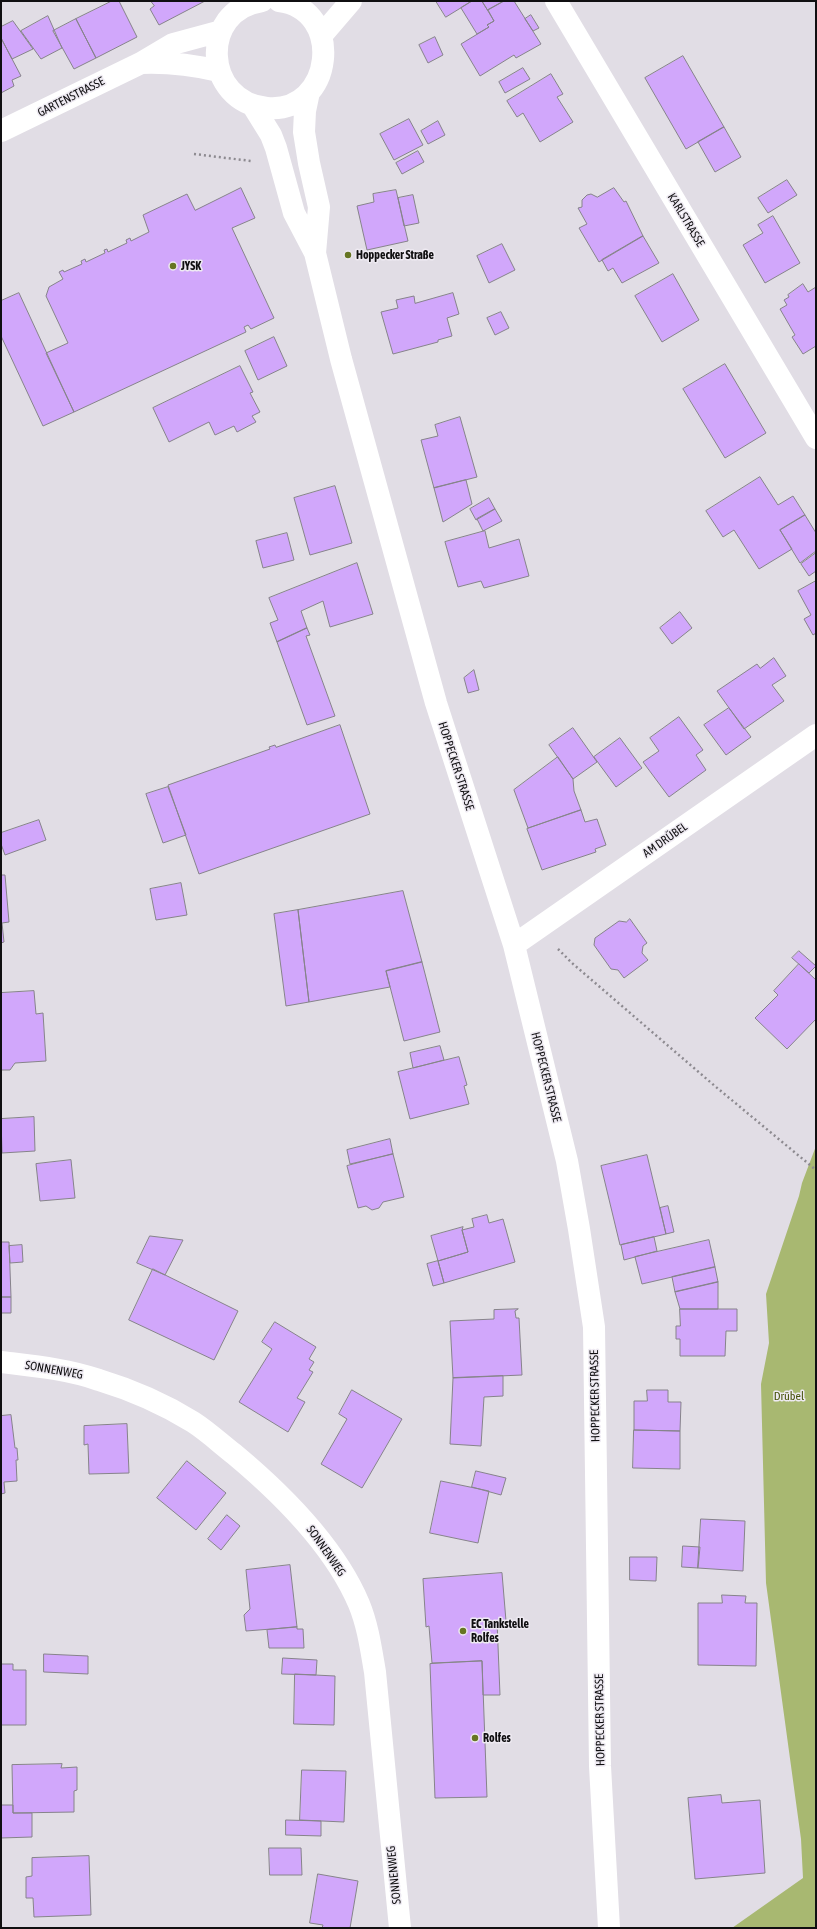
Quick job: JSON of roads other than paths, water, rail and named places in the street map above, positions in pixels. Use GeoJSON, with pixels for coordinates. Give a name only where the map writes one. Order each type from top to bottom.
{"type":"FeatureCollection","features":[{"type":"Feature","properties":{"kind":"street"},"geometry":{"type":"LineString","coordinates":[[262,1],[255,2],[241,8],[229,18],[221,31],[217,44],[216,57],[219,71],[225,84],[235,96],[253,106],[268,108],[283,107],[297,101],[309,92],[318,80],[323,66],[324,51],[322,36],[308,15],[291,2]]}},
{"type":"Feature","properties":{"kind":"street"},"geometry":{"type":"LineString","coordinates":[[322,36],[351,1]]}},
{"type":"Feature","properties":{"kind":"street","name":"KARLSTRASSE"},"geometry":{"type":"LineString","coordinates":[[556,1],[816,438]]}},
{"type":"Feature","properties":{"kind":"street","name":"GARTENSTRASSE"},"geometry":{"type":"LineString","coordinates":[[1,131],[141,63],[173,44],[221,31]]}},
{"type":"Feature","properties":{"kind":"street","name":"GARTENSTRASSE"},"geometry":{"type":"LineString","coordinates":[[141,63],[177,63],[219,71]]}},
{"type":"Feature","properties":{"kind":"street","name":"HOPPECKER STRASSE"},"geometry":{"type":"LineString","coordinates":[[309,92],[305,111],[304,132],[319,207],[315,253]]}},
{"type":"Feature","properties":{"kind":"street","name":"HOPPECKER STRASSE"},"geometry":{"type":"LineString","coordinates":[[253,106],[271,135],[294,213],[315,253],[341,359],[436,703],[514,945],[567,1161],[594,1327],[600,1766],[609,1928]]}},
{"type":"Feature","properties":{"kind":"street","name":"AM DRÜBEL"},"geometry":{"type":"LineString","coordinates":[[514,945],[816,735]]}},
{"type":"Feature","properties":{"kind":"street","name":"SONNENWEG"},"geometry":{"type":"LineString","coordinates":[[1,1362],[48,1368],[98,1379],[149,1399],[176,1413],[212,1436],[247,1465],[296,1511],[318,1538],[354,1593],[365,1621],[369,1640],[375,1672],[400,1928]]}},
{"type":"Feature","properties":{"kind":"place","name":"Hoppecker Straße"},"geometry":{"type":"Point","coordinates":[348,255]}},
{"type":"Feature","properties":{"kind":"place","name":"JYSK"},"geometry":{"type":"Point","coordinates":[173,266]}},
{"type":"Feature","properties":{"kind":"place","name":"EC Tankstelle Rolfes"},"geometry":{"type":"Point","coordinates":[463,1631]}},
{"type":"Feature","properties":{"kind":"place","name":"Rolfes"},"geometry":{"type":"Point","coordinates":[475,1738]}},
{"type":"Feature","properties":{"kind":"park label","name":"Drübel"},"geometry":{"type":"Point","coordinates":[789,1396]}}]}
